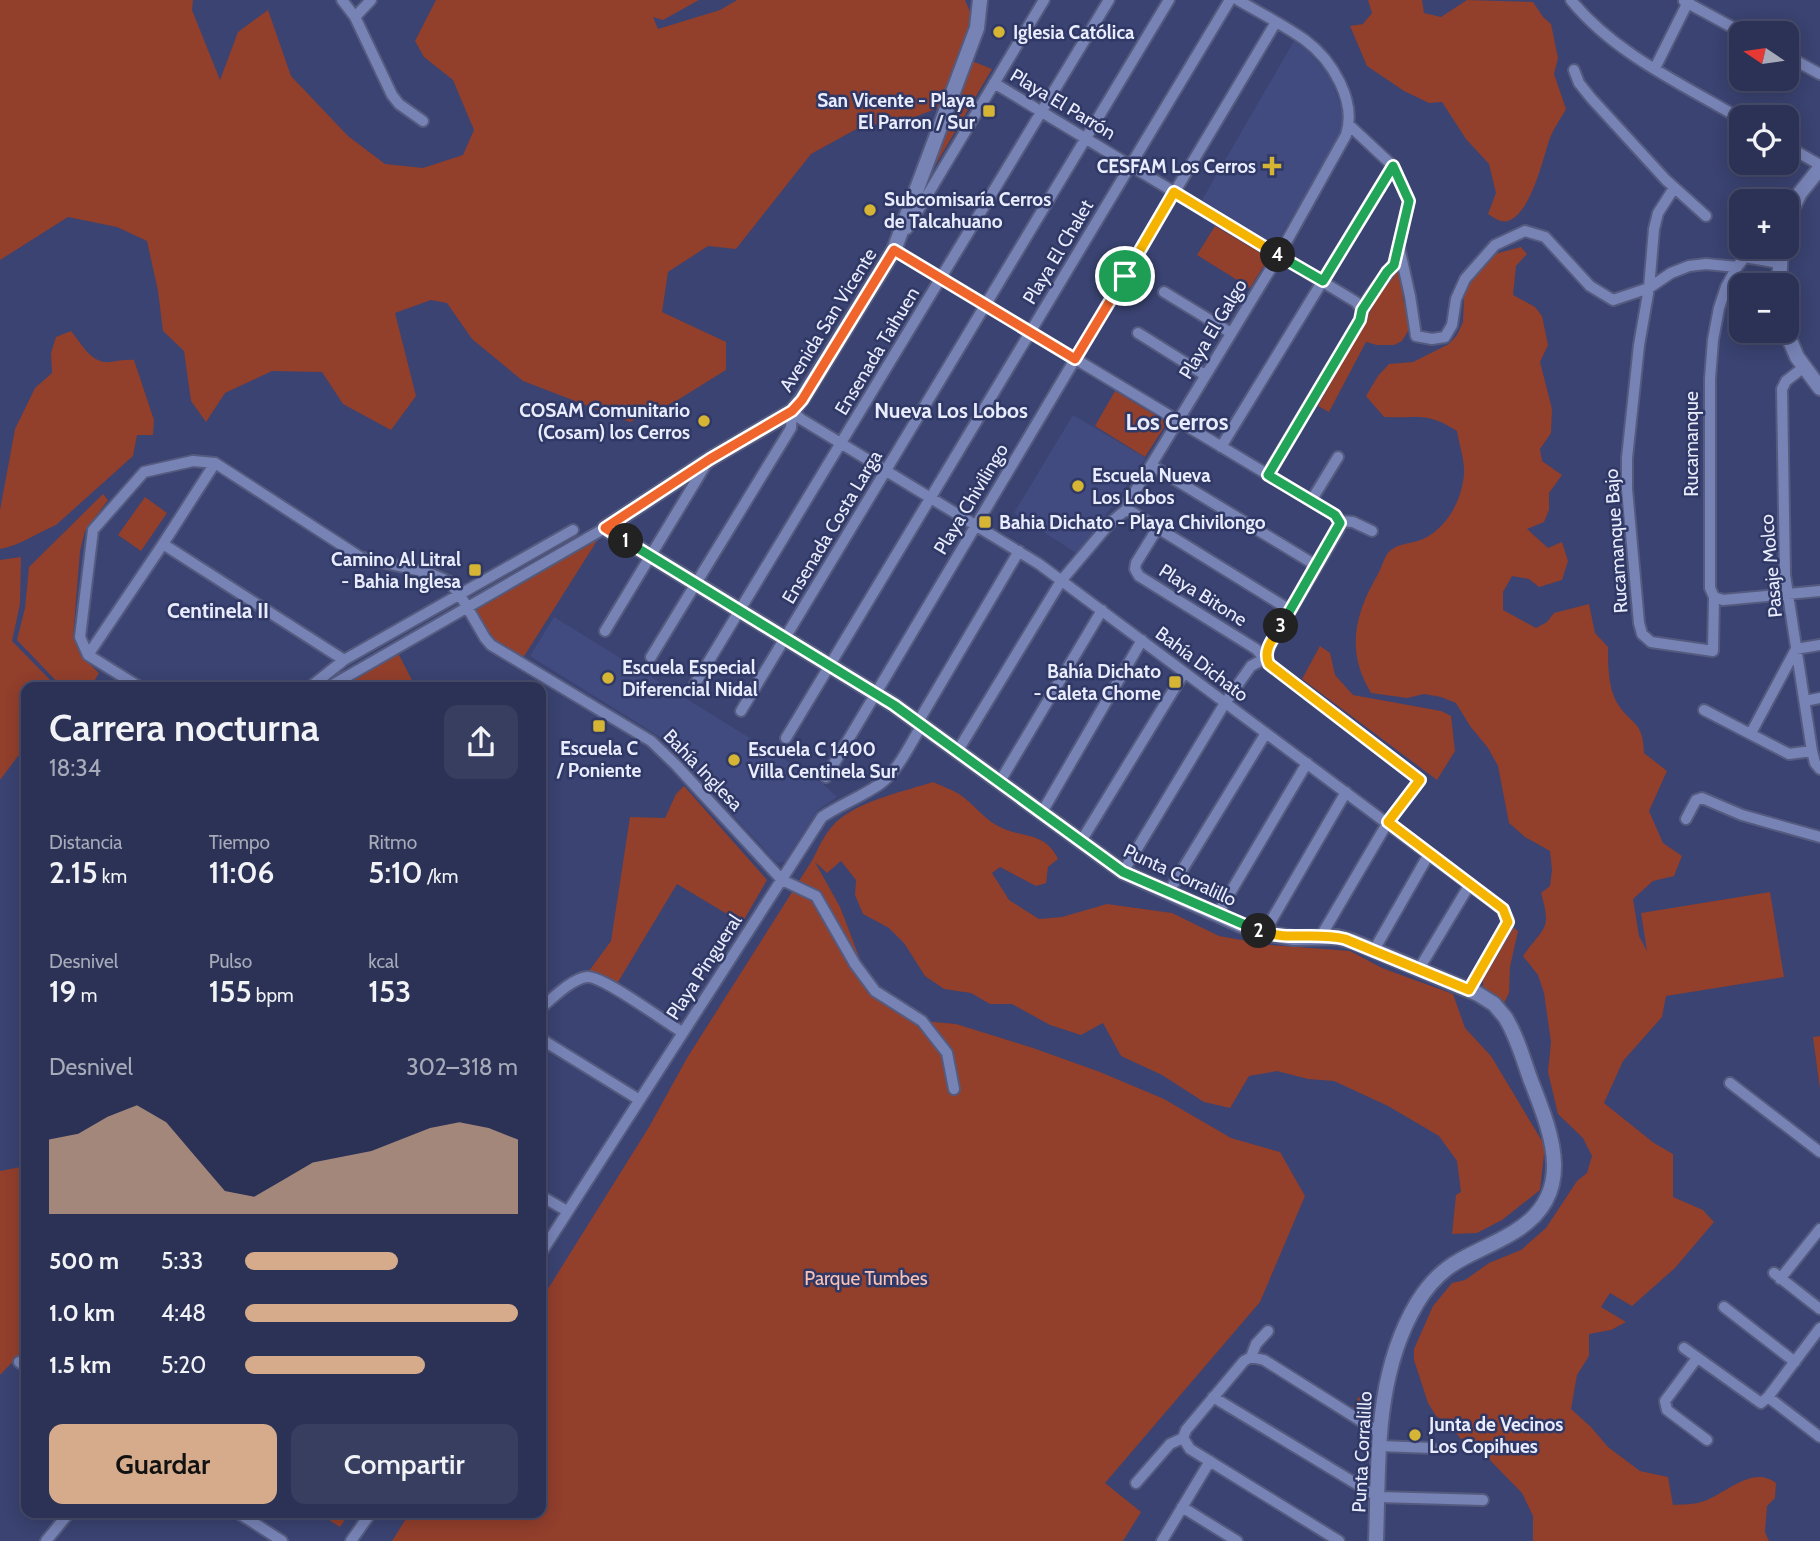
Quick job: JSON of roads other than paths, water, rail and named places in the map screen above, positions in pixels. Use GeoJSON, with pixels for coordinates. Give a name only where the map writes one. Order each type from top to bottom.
{"type":"FeatureCollection","features":[{"type":"Feature","properties":{"kind":"street"},"geometry":{"type":"LineString","coordinates":[[342,0],[355,17],[392,95],[399,104],[423,121]]}},
{"type":"Feature","properties":{"kind":"street"},"geometry":{"type":"LineString","coordinates":[[355,17],[371,0]]}},
{"type":"Feature","properties":{"kind":"street","name":"Avenida San Vicente"},"geometry":{"type":"LineString","coordinates":[[337,682],[605,528],[710,459],[792,411],[802,400],[894,250],[1044,0]]}},
{"type":"Feature","properties":{"kind":"street","name":"Ensenada Taihuen"},"geometry":{"type":"LineString","coordinates":[[695,684],[1109,0]]}},
{"type":"Feature","properties":{"kind":"street","name":"Ensenada Costa Larga"},"geometry":{"type":"LineString","coordinates":[[741,711],[1170,0]]}},
{"type":"Feature","properties":{"kind":"street","name":"Playa El Chalet"},"geometry":{"type":"LineString","coordinates":[[786,738],[1230,0]]}},
{"type":"Feature","properties":{"kind":"street"},"geometry":{"type":"LineString","coordinates":[[1238,0],[1305,40],[1326,63],[1345,95],[1349,125],[1393,166],[1409,201],[1394,265],[1362,310],[1360,320],[1268,475]]}},
{"type":"Feature","properties":{"kind":"street"},"geometry":{"type":"LineString","coordinates":[[1572,0],[1607,38],[1729,112]]}},
{"type":"Feature","properties":{"kind":"street"},"geometry":{"type":"LineString","coordinates":[[1656,68],[1686,1],[1729,25]]}},
{"type":"Feature","properties":{"kind":"street"},"geometry":{"type":"LineString","coordinates":[[981,2],[979,21],[894,250],[1335,515],[1340,521],[1353,522],[1372,531]]}},
{"type":"Feature","properties":{"kind":"street","name":"Playa Chivilingo"},"geometry":{"type":"LineString","coordinates":[[826,777],[1276,22]]}},
{"type":"Feature","properties":{"kind":"street"},"geometry":{"type":"LineString","coordinates":[[1799,63],[1820,74]]}},
{"type":"Feature","properties":{"kind":"street"},"geometry":{"type":"LineString","coordinates":[[1574,70],[1581,87],[1674,188],[1706,216]]}},
{"type":"Feature","properties":{"kind":"street","name":"Playa El Parrón"},"geometry":{"type":"LineString","coordinates":[[994,83],[1323,281],[1356,302],[1362,310]]}},
{"type":"Feature","properties":{"kind":"street","name":"Playa El Galgo"},"geometry":{"type":"LineString","coordinates":[[957,752],[1061,581],[1110,523],[1127,509],[1128,503],[1279,255],[1342,144],[1349,125]]}},
{"type":"Feature","properties":{"kind":"street"},"geometry":{"type":"LineString","coordinates":[[1799,153],[1820,166],[1799,194]]}},
{"type":"Feature","properties":{"kind":"street"},"geometry":{"type":"LineString","coordinates":[[1221,447],[1393,166]]}},
{"type":"Feature","properties":{"kind":"street"},"geometry":{"type":"LineString","coordinates":[[1649,288],[1656,221],[1674,188]]}},
{"type":"Feature","properties":{"kind":"street"},"geometry":{"type":"LineString","coordinates":[[1399,247],[1416,336],[1432,339],[1445,337],[1452,325],[1456,299],[1465,279],[1495,245],[1525,231],[1545,237],[1590,286],[1613,300],[1649,288],[1671,273],[1689,266],[1706,264],[1737,267]]}},
{"type":"Feature","properties":{"kind":"street","name":"Rucamanque"},"geometry":{"type":"LineString","coordinates":[[1713,651],[1714,597],[1710,589],[1711,360],[1719,308],[1726,287],[1743,259]]}},
{"type":"Feature","properties":{"kind":"street"},"geometry":{"type":"LineString","coordinates":[[1756,259],[1779,263]]}},
{"type":"Feature","properties":{"kind":"street"},"geometry":{"type":"LineString","coordinates":[[1779,259],[1779,273]]}},
{"type":"Feature","properties":{"kind":"street","name":"Rucamanque Bajo"},"geometry":{"type":"LineString","coordinates":[[1649,288],[1639,345],[1627,489],[1639,623],[1642,634],[1651,642],[1713,651]]}},
{"type":"Feature","properties":{"kind":"street"},"geometry":{"type":"LineString","coordinates":[[1164,292],[1231,332]]}},
{"type":"Feature","properties":{"kind":"street"},"geometry":{"type":"LineString","coordinates":[[1138,333],[1205,375]]}},
{"type":"Feature","properties":{"kind":"street"},"geometry":{"type":"LineString","coordinates":[[1790,343],[1820,388]]}},
{"type":"Feature","properties":{"kind":"street","name":"Pasaje Molco"},"geometry":{"type":"LineString","coordinates":[[1804,367],[1786,381],[1782,389],[1785,575],[1812,751],[1815,763],[1820,769]]}},
{"type":"Feature","properties":{"kind":"street"},"geometry":{"type":"LineString","coordinates":[[651,657],[791,428],[792,411]]}},
{"type":"Feature","properties":{"kind":"street","name":"Bahía Dichato"},"geometry":{"type":"LineString","coordinates":[[792,411],[1019,551],[1503,909],[1508,922],[1469,990]]}},
{"type":"Feature","properties":{"kind":"street"},"geometry":{"type":"LineString","coordinates":[[1311,501],[1338,457]]}},
{"type":"Feature","properties":{"kind":"street"},"geometry":{"type":"LineString","coordinates":[[605,631],[710,459]]}},
{"type":"Feature","properties":{"kind":"street"},"geometry":{"type":"LineString","coordinates":[[131,682],[88,655],[79,637],[93,530],[144,472],[193,461],[215,463],[360,557],[442,577],[460,595]]}},
{"type":"Feature","properties":{"kind":"street"},"geometry":{"type":"LineString","coordinates":[[88,655],[215,463]]}},
{"type":"Feature","properties":{"kind":"street"},"geometry":{"type":"LineString","coordinates":[[1151,465],[1317,566]]}},
{"type":"Feature","properties":{"kind":"street"},"geometry":{"type":"LineString","coordinates":[[1127,509],[1290,610]]}},
{"type":"Feature","properties":{"kind":"street"},"geometry":{"type":"LineString","coordinates":[[1123,872],[1225,703],[1251,666],[1266,658],[1269,647],[1339,529],[1340,521]]}},
{"type":"Feature","properties":{"kind":"street","name":"Punta Corralillo"},"geometry":{"type":"LineString","coordinates":[[605,528],[875,693],[1123,872],[1217,915],[1264,933],[1294,938],[1321,936],[1345,939],[1374,950],[1469,990],[1493,1004],[1510,1024],[1548,1128],[1553,1149],[1554,1178],[1544,1203],[1531,1219],[1514,1232],[1452,1263],[1425,1290],[1413,1310],[1393,1356],[1384,1390],[1376,1541]]}},
{"type":"Feature","properties":{"kind":"street","name":"Playa Bitone"},"geometry":{"type":"LineString","coordinates":[[1157,529],[1136,563],[1135,569],[1139,576],[1256,649],[1271,666],[1420,780],[1388,822]]}},
{"type":"Feature","properties":{"kind":"street"},"geometry":{"type":"LineString","coordinates":[[316,682],[332,667],[573,530]]}},
{"type":"Feature","properties":{"kind":"street"},"geometry":{"type":"LineString","coordinates":[[163,544],[344,660]]}},
{"type":"Feature","properties":{"kind":"street","name":"Playa Pingueral"},"geometry":{"type":"LineString","coordinates":[[546,1245],[822,817],[881,783],[891,773],[1019,551]]}},
{"type":"Feature","properties":{"kind":"street"},"geometry":{"type":"LineString","coordinates":[[1714,597],[1723,600],[1820,591]]}},
{"type":"Feature","properties":{"kind":"street","name":"Bahía Inglesa"},"geometry":{"type":"LineString","coordinates":[[460,595],[491,645],[542,682]]}},
{"type":"Feature","properties":{"kind":"street"},"geometry":{"type":"LineString","coordinates":[[999,783],[1102,610]]}},
{"type":"Feature","properties":{"kind":"street"},"geometry":{"type":"LineString","coordinates":[[1041,814],[1142,640]]}},
{"type":"Feature","properties":{"kind":"street"},"geometry":{"type":"LineString","coordinates":[[1751,733],[1796,649],[1820,645]]}},
{"type":"Feature","properties":{"kind":"street"},"geometry":{"type":"LineString","coordinates":[[1080,843],[1184,673]]}},
{"type":"Feature","properties":{"kind":"street","name":"Bahía Inglesa"},"geometry":{"type":"LineString","coordinates":[[546,685],[661,748],[782,880]]}},
{"type":"Feature","properties":{"kind":"street"},"geometry":{"type":"LineString","coordinates":[[1805,701],[1820,698]]}},
{"type":"Feature","properties":{"kind":"street"},"geometry":{"type":"LineString","coordinates":[[1704,710],[1789,754],[1812,751]]}},
{"type":"Feature","properties":{"kind":"street"},"geometry":{"type":"LineString","coordinates":[[1168,893],[1266,733]]}},
{"type":"Feature","properties":{"kind":"street"},"geometry":{"type":"LineString","coordinates":[[1217,915],[1307,763]]}},
{"type":"Feature","properties":{"kind":"street"},"geometry":{"type":"LineString","coordinates":[[1264,933],[1346,792]]}},
{"type":"Feature","properties":{"kind":"street"},"geometry":{"type":"LineString","coordinates":[[1686,819],[1696,800],[1702,798],[1742,815],[1820,837]]}},
{"type":"Feature","properties":{"kind":"street"},"geometry":{"type":"LineString","coordinates":[[1321,936],[1388,822]]}},
{"type":"Feature","properties":{"kind":"street"},"geometry":{"type":"LineString","coordinates":[[1374,950],[1429,853]]}},
{"type":"Feature","properties":{"kind":"street"},"geometry":{"type":"LineString","coordinates":[[782,880],[816,897],[855,964],[875,991],[922,1021],[947,1053],[954,1089]]}},
{"type":"Feature","properties":{"kind":"street"},"geometry":{"type":"LineString","coordinates":[[1419,969],[1470,884]]}},
{"type":"Feature","properties":{"kind":"street"},"geometry":{"type":"LineString","coordinates":[[546,1004],[586,977],[598,979],[682,1032]]}},
{"type":"Feature","properties":{"kind":"street"},"geometry":{"type":"LineString","coordinates":[[546,1042],[638,1099]]}},
{"type":"Feature","properties":{"kind":"street"},"geometry":{"type":"LineString","coordinates":[[1730,1083],[1820,1152]]}},
{"type":"Feature","properties":{"kind":"street"},"geometry":{"type":"LineString","coordinates":[[546,1199],[566,1211]]}},
{"type":"Feature","properties":{"kind":"street"},"geometry":{"type":"LineString","coordinates":[[1820,1229],[1777,1276],[1820,1308]]}},
{"type":"Feature","properties":{"kind":"street"},"geometry":{"type":"LineString","coordinates":[[1724,1307],[1795,1362]]}},
{"type":"Feature","properties":{"kind":"street"},"geometry":{"type":"LineString","coordinates":[[1684,1348],[1758,1402],[1763,1402],[1820,1328]]}},
{"type":"Feature","properties":{"kind":"street"},"geometry":{"type":"LineString","coordinates":[[1268,1331],[1256,1344],[1251,1357],[1244,1361],[1213,1397],[1186,1430],[1183,1438],[1187,1447],[1339,1541]]}},
{"type":"Feature","properties":{"kind":"street"},"geometry":{"type":"LineString","coordinates":[[1251,1357],[1264,1360],[1380,1440],[1432,1448]]}},
{"type":"Feature","properties":{"kind":"street"},"geometry":{"type":"LineString","coordinates":[[1697,1358],[1664,1406],[1707,1440]]}},
{"type":"Feature","properties":{"kind":"street"},"geometry":{"type":"LineString","coordinates":[[1213,1397],[1378,1497],[1483,1500]]}},
{"type":"Feature","properties":{"kind":"street"},"geometry":{"type":"LineString","coordinates":[[1768,1397],[1818,1432]]}},
{"type":"Feature","properties":{"kind":"street"},"geometry":{"type":"LineString","coordinates":[[1136,1483],[1170,1444],[1183,1438]]}},
{"type":"Feature","properties":{"kind":"street"},"geometry":{"type":"LineString","coordinates":[[1162,1541],[1210,1461]]}},
{"type":"Feature","properties":{"kind":"street"},"geometry":{"type":"LineString","coordinates":[[1182,1507],[1237,1541]]}},
{"type":"Feature","properties":{"kind":"street"},"geometry":{"type":"LineString","coordinates":[[46,1541],[65,1518]]}},
{"type":"Feature","properties":{"kind":"street"},"geometry":{"type":"LineString","coordinates":[[246,1518],[282,1541]]}},
{"type":"Feature","properties":{"kind":"street"},"geometry":{"type":"LineString","coordinates":[[352,1541],[367,1518]]}},
{"type":"Feature","properties":{"kind":"place","name":"Iglesia Católica"},"geometry":{"type":"Point","coordinates":[999,32]}},
{"type":"Feature","properties":{"kind":"place","name":"San Vicente - Playa El Parron / Sur"},"geometry":{"type":"Point","coordinates":[989,111]}},
{"type":"Feature","properties":{"kind":"place","name":"CESFAM Los Cerros"},"geometry":{"type":"Point","coordinates":[1272,166]}},
{"type":"Feature","properties":{"kind":"place","name":"Subcomisaría Cerros de Talcahuano"},"geometry":{"type":"Point","coordinates":[870,210]}},
{"type":"Feature","properties":{"kind":"place","name":"COSAM Comunitario (Cosam) los Cerros"},"geometry":{"type":"Point","coordinates":[704,421]}},
{"type":"Feature","properties":{"kind":"place","name":"Escuela Nueva Los Lobos"},"geometry":{"type":"Point","coordinates":[1078,486]}},
{"type":"Feature","properties":{"kind":"place","name":"Bahia Dichato - Playa Chivilongo"},"geometry":{"type":"Point","coordinates":[985,522]}},
{"type":"Feature","properties":{"kind":"place","name":"Camino Al Litral - Bahia Inglesa"},"geometry":{"type":"Point","coordinates":[475,570]}},
{"type":"Feature","properties":{"kind":"place","name":"Escuela Especial Diferencial Nidal"},"geometry":{"type":"Point","coordinates":[608,678]}},
{"type":"Feature","properties":{"kind":"place","name":"Bahía Dichato - Caleta Chome"},"geometry":{"type":"Point","coordinates":[1175,682]}},
{"type":"Feature","properties":{"kind":"place","name":"Escuela C / Poniente"},"geometry":{"type":"Point","coordinates":[599,726]}},
{"type":"Feature","properties":{"kind":"place","name":"Escuela C 1400 Villa Centinela Sur"},"geometry":{"type":"Point","coordinates":[734,760]}},
{"type":"Feature","properties":{"kind":"place","name":"Junta de Vecinos Los Copihues"},"geometry":{"type":"Point","coordinates":[1415,1435]}},
{"type":"Feature","properties":{"kind":"district","name":"Nueva Los Lobos"},"geometry":{"type":"Point","coordinates":[951,410]}},
{"type":"Feature","properties":{"kind":"district","name":"Los Cerros"},"geometry":{"type":"Point","coordinates":[1177,422]}},
{"type":"Feature","properties":{"kind":"district","name":"Centinela II"},"geometry":{"type":"Point","coordinates":[218,610]}},
{"type":"Feature","properties":{"kind":"park label","name":"Parque Tumbes"},"geometry":{"type":"Point","coordinates":[866,1278]}}]}
